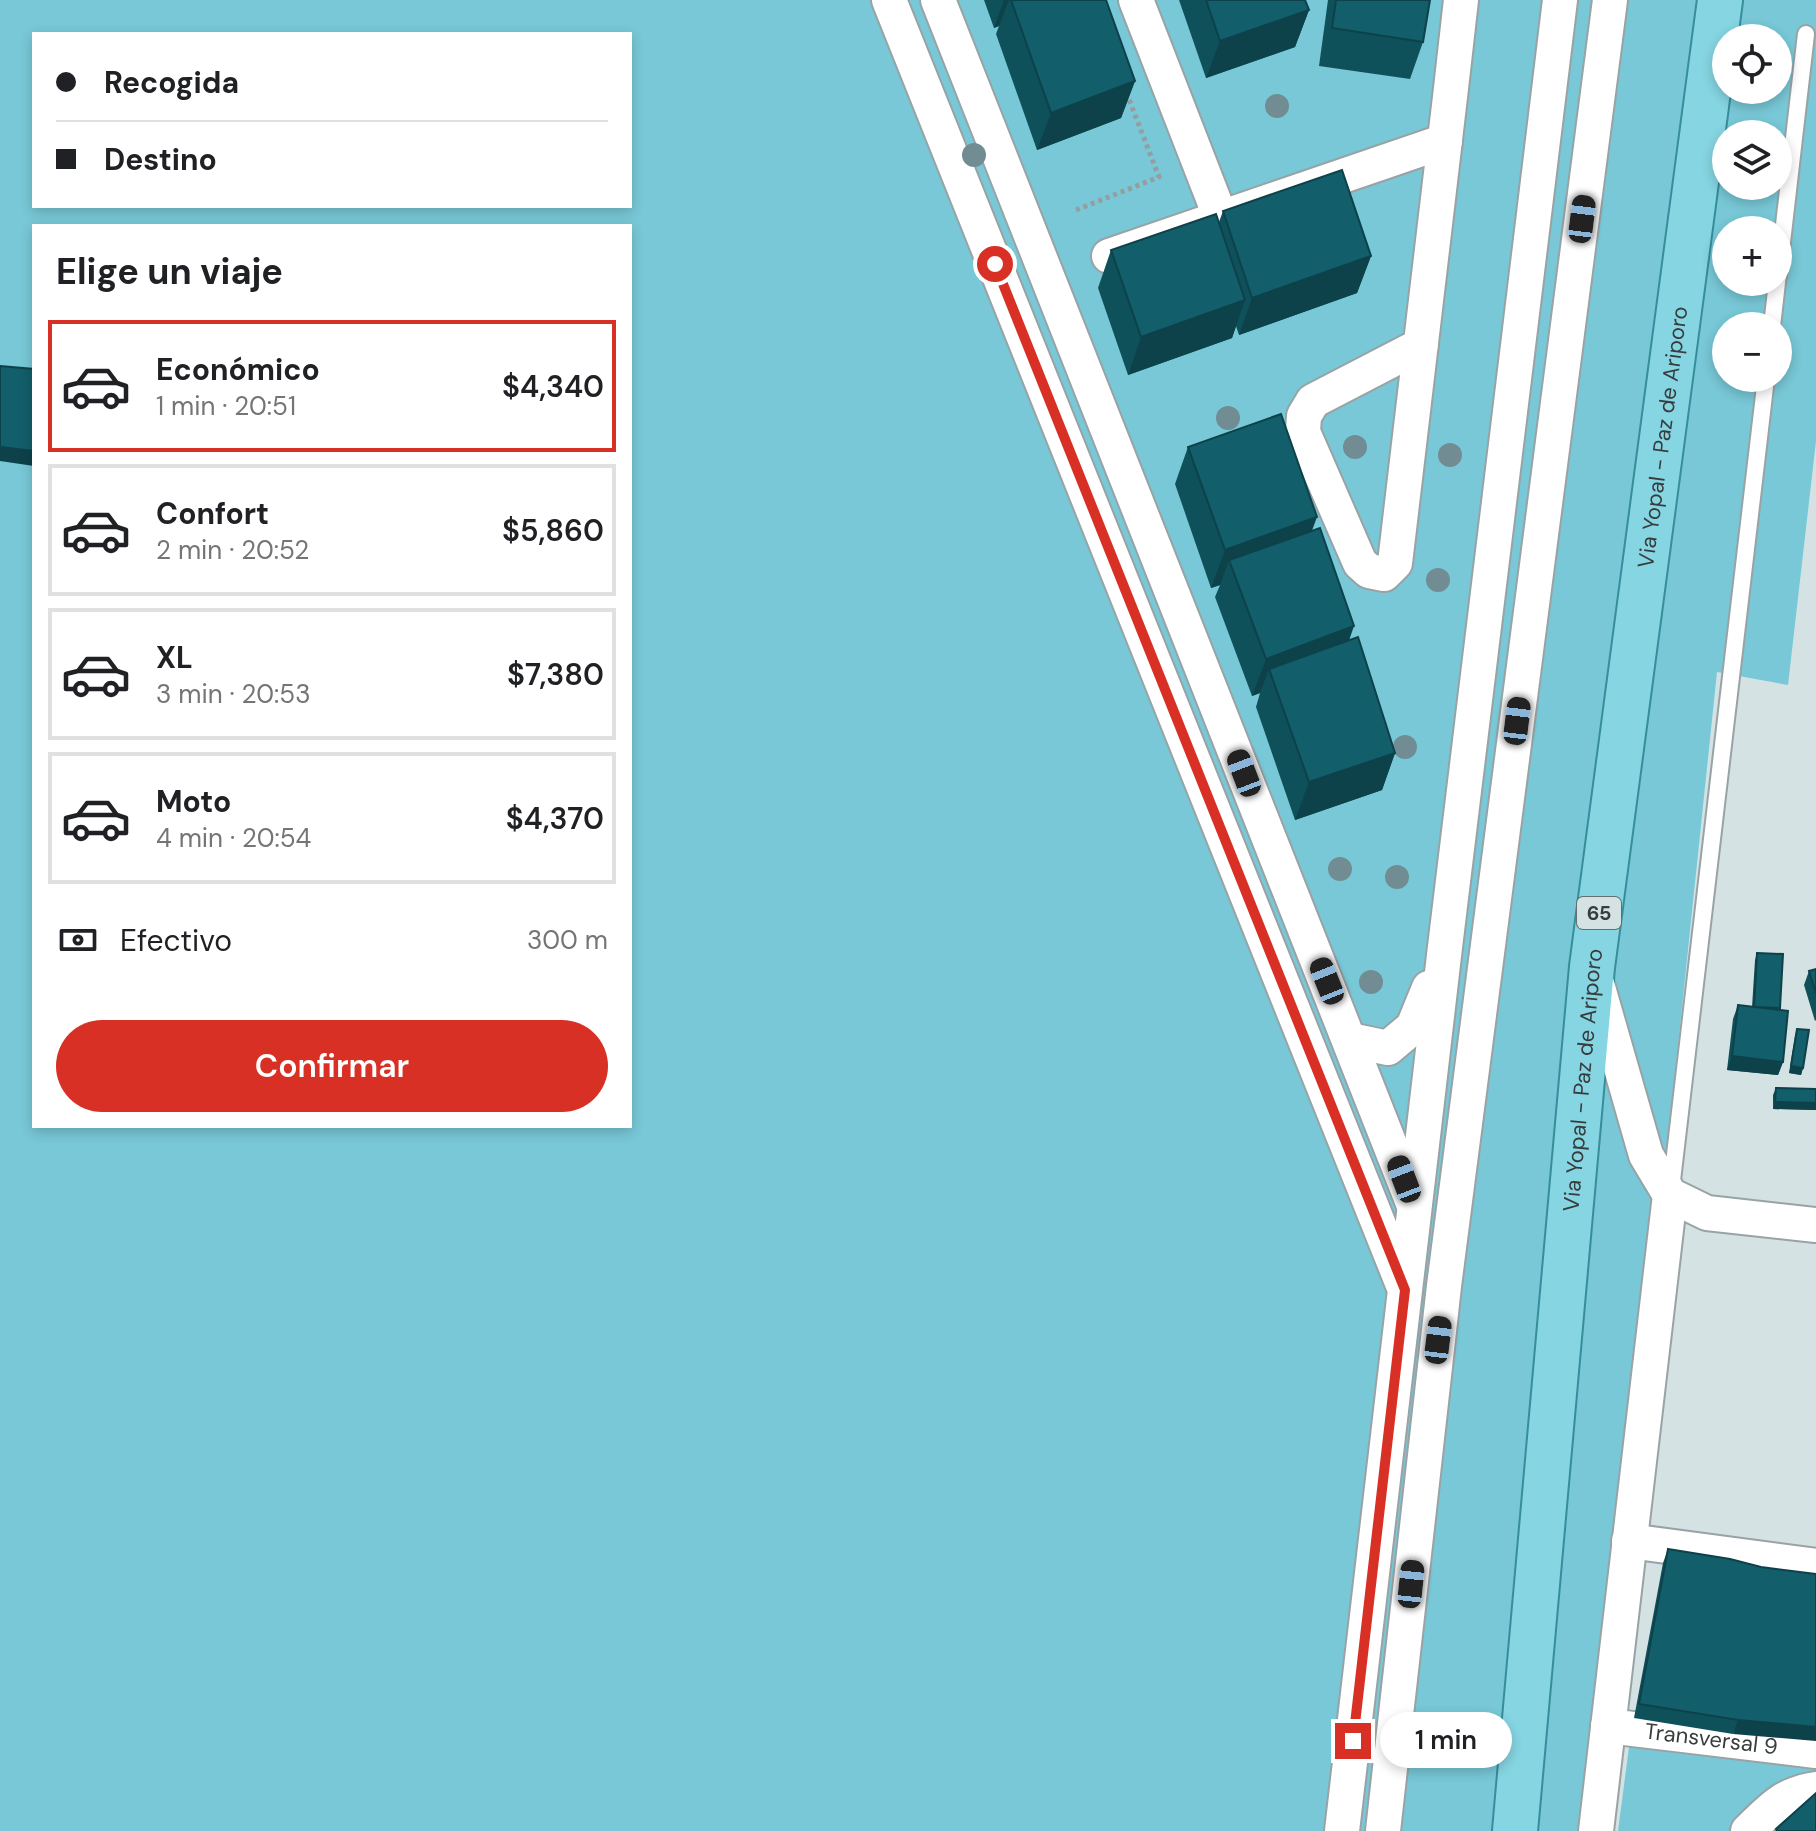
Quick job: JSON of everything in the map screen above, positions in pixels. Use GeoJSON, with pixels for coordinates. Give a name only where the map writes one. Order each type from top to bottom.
{"type":"FeatureCollection","features":[{"type":"Feature","properties":{"kind":"main road","name":"Via Yopal - Paz de Ariporo"},"geometry":{"type":"LineString","coordinates":[[1515,1831],[1592,967],[1720,0]]}},
{"type":"Feature","properties":{"kind":"street"},"geometry":{"type":"LineString","coordinates":[[889,0],[1435,1367]]}},
{"type":"Feature","properties":{"kind":"street"},"geometry":{"type":"LineString","coordinates":[[938,0],[1350,1040],[1444,1286]]}},
{"type":"Feature","properties":{"kind":"street"},"geometry":{"type":"LineString","coordinates":[[1136,0],[1220,216]]}},
{"type":"Feature","properties":{"kind":"street"},"geometry":{"type":"LineString","coordinates":[[1421,345],[1313,401],[1304,416],[1303,432],[1360,563],[1369,571],[1384,574],[1395,563],[1421,345],[1445,141],[1461,0]]}},
{"type":"Feature","properties":{"kind":"street"},"geometry":{"type":"LineString","coordinates":[[1342,1831],[1560,0]]}},
{"type":"Feature","properties":{"kind":"street"},"geometry":{"type":"LineString","coordinates":[[1383,1831],[1444,1286],[1610,0]]}},
{"type":"Feature","properties":{"kind":"street"},"geometry":{"type":"LineString","coordinates":[[1109,256],[1445,141]]}},
{"type":"Feature","properties":{"kind":"street"},"geometry":{"type":"LineString","coordinates":[[1350,1040],[1388,1048],[1413,1027],[1445,947]]}},
{"type":"Feature","properties":{"kind":"street"},"geometry":{"type":"LineString","coordinates":[[1592,967],[1646,1155],[1670,1195],[1707,1213],[1816,1225]]}},
{"type":"Feature","properties":{"kind":"street"},"geometry":{"type":"LineString","coordinates":[[1596,1831],[1670,1195]]}},
{"type":"Feature","properties":{"kind":"street"},"geometry":{"type":"LineString","coordinates":[[1629,1541],[1816,1566]]}},
{"type":"Feature","properties":{"kind":"street","name":"Transversal 9"},"geometry":{"type":"LineString","coordinates":[[1608,1726],[1816,1751]]}},
{"type":"Feature","properties":{"kind":"street"},"geometry":{"type":"LineString","coordinates":[[1748,1831],[1794,1792],[1816,1789]]}},
{"type":"Feature","properties":{"kind":"lane"},"geometry":{"type":"LineString","coordinates":[[1785,216],[1806,34]]}},
{"type":"Feature","properties":{"kind":"lane"},"geometry":{"type":"LineString","coordinates":[[1670,1195],[1764,392]]}},
{"type":"Feature","properties":{"kind":"path"},"geometry":{"type":"LineString","coordinates":[[1076,210],[1159,177],[1125,88]]}},
{"type":"Feature","properties":{"kind":"shaded area"},"geometry":{"type":"Polygon","coordinates":[[[0,0],[1816,0],[1816,441],[1788,685],[1717,672],[1665,1170],[1590,1831],[0,1831],[0,0]]]}},
{"type":"Feature","properties":{"kind":"shaded area"},"geometry":{"type":"Polygon","coordinates":[[[1632,1724],[1816,1746],[1816,1781],[1765,1799],[1731,1831],[1618,1831],[1632,1724]]]}},
{"type":"Feature","properties":{"kind":"building"},"geometry":{"type":"Polygon","coordinates":[[[1011,0],[1106,0],[1135,81],[1051,113],[1011,0]]]}},
{"type":"Feature","properties":{"kind":"building"},"geometry":{"type":"Polygon","coordinates":[[[1206,0],[1305,0],[1309,10],[1220,41],[1206,0]]]}},
{"type":"Feature","properties":{"kind":"building"},"geometry":{"type":"Polygon","coordinates":[[[1336,0],[1430,0],[1423,42],[1332,28],[1336,0]]]}},
{"type":"Feature","properties":{"kind":"building"},"geometry":{"type":"Polygon","coordinates":[[[1342,170],[1371,256],[1252,298],[1223,211],[1342,170]]]}},
{"type":"Feature","properties":{"kind":"building"},"geometry":{"type":"Polygon","coordinates":[[[1216,214],[1245,300],[1141,337],[1111,250],[1216,214]]]}},
{"type":"Feature","properties":{"kind":"building"},"geometry":{"type":"Polygon","coordinates":[[[0,366],[32,369],[32,451],[0,447],[0,366]]]}},
{"type":"Feature","properties":{"kind":"building"},"geometry":{"type":"Polygon","coordinates":[[[1281,414],[1317,517],[1225,550],[1188,447],[1281,414]]]}},
{"type":"Feature","properties":{"kind":"building"},"geometry":{"type":"Polygon","coordinates":[[[1320,528],[1354,626],[1266,659],[1229,560],[1320,528]]]}},
{"type":"Feature","properties":{"kind":"building"},"geometry":{"type":"Polygon","coordinates":[[[1358,637],[1395,753],[1309,782],[1269,669],[1358,637]]]}},
{"type":"Feature","properties":{"kind":"building"},"geometry":{"type":"Polygon","coordinates":[[[1757,953],[1783,954],[1780,1008],[1754,1007],[1757,953]]]}},
{"type":"Feature","properties":{"kind":"building"},"geometry":{"type":"Polygon","coordinates":[[[1816,969],[1816,994],[1809,971],[1816,969]]]}},
{"type":"Feature","properties":{"kind":"building"},"geometry":{"type":"Polygon","coordinates":[[[1738,1005],[1788,1011],[1783,1062],[1732,1056],[1738,1005]]]}},
{"type":"Feature","properties":{"kind":"building"},"geometry":{"type":"Polygon","coordinates":[[[1797,1029],[1809,1030],[1803,1068],[1791,1066],[1797,1029]]]}},
{"type":"Feature","properties":{"kind":"building"},"geometry":{"type":"Polygon","coordinates":[[[1776,1088],[1816,1089],[1816,1103],[1775,1102],[1776,1088]]]}},
{"type":"Feature","properties":{"kind":"building"},"geometry":{"type":"Polygon","coordinates":[[[1668,1549],[1816,1574],[1816,1727],[1738,1720],[1639,1704],[1668,1549]]]}},
{"type":"Feature","properties":{"kind":"building"},"geometry":{"type":"Polygon","coordinates":[[[1816,1793],[1816,1831],[1777,1831],[1776,1829],[1816,1793]]]}},
{"type":"Feature","properties":{"kind":"route"},"geometry":{"type":"LineString","coordinates":[[995,264],[1405,1290],[1353,1741]]}}]}
